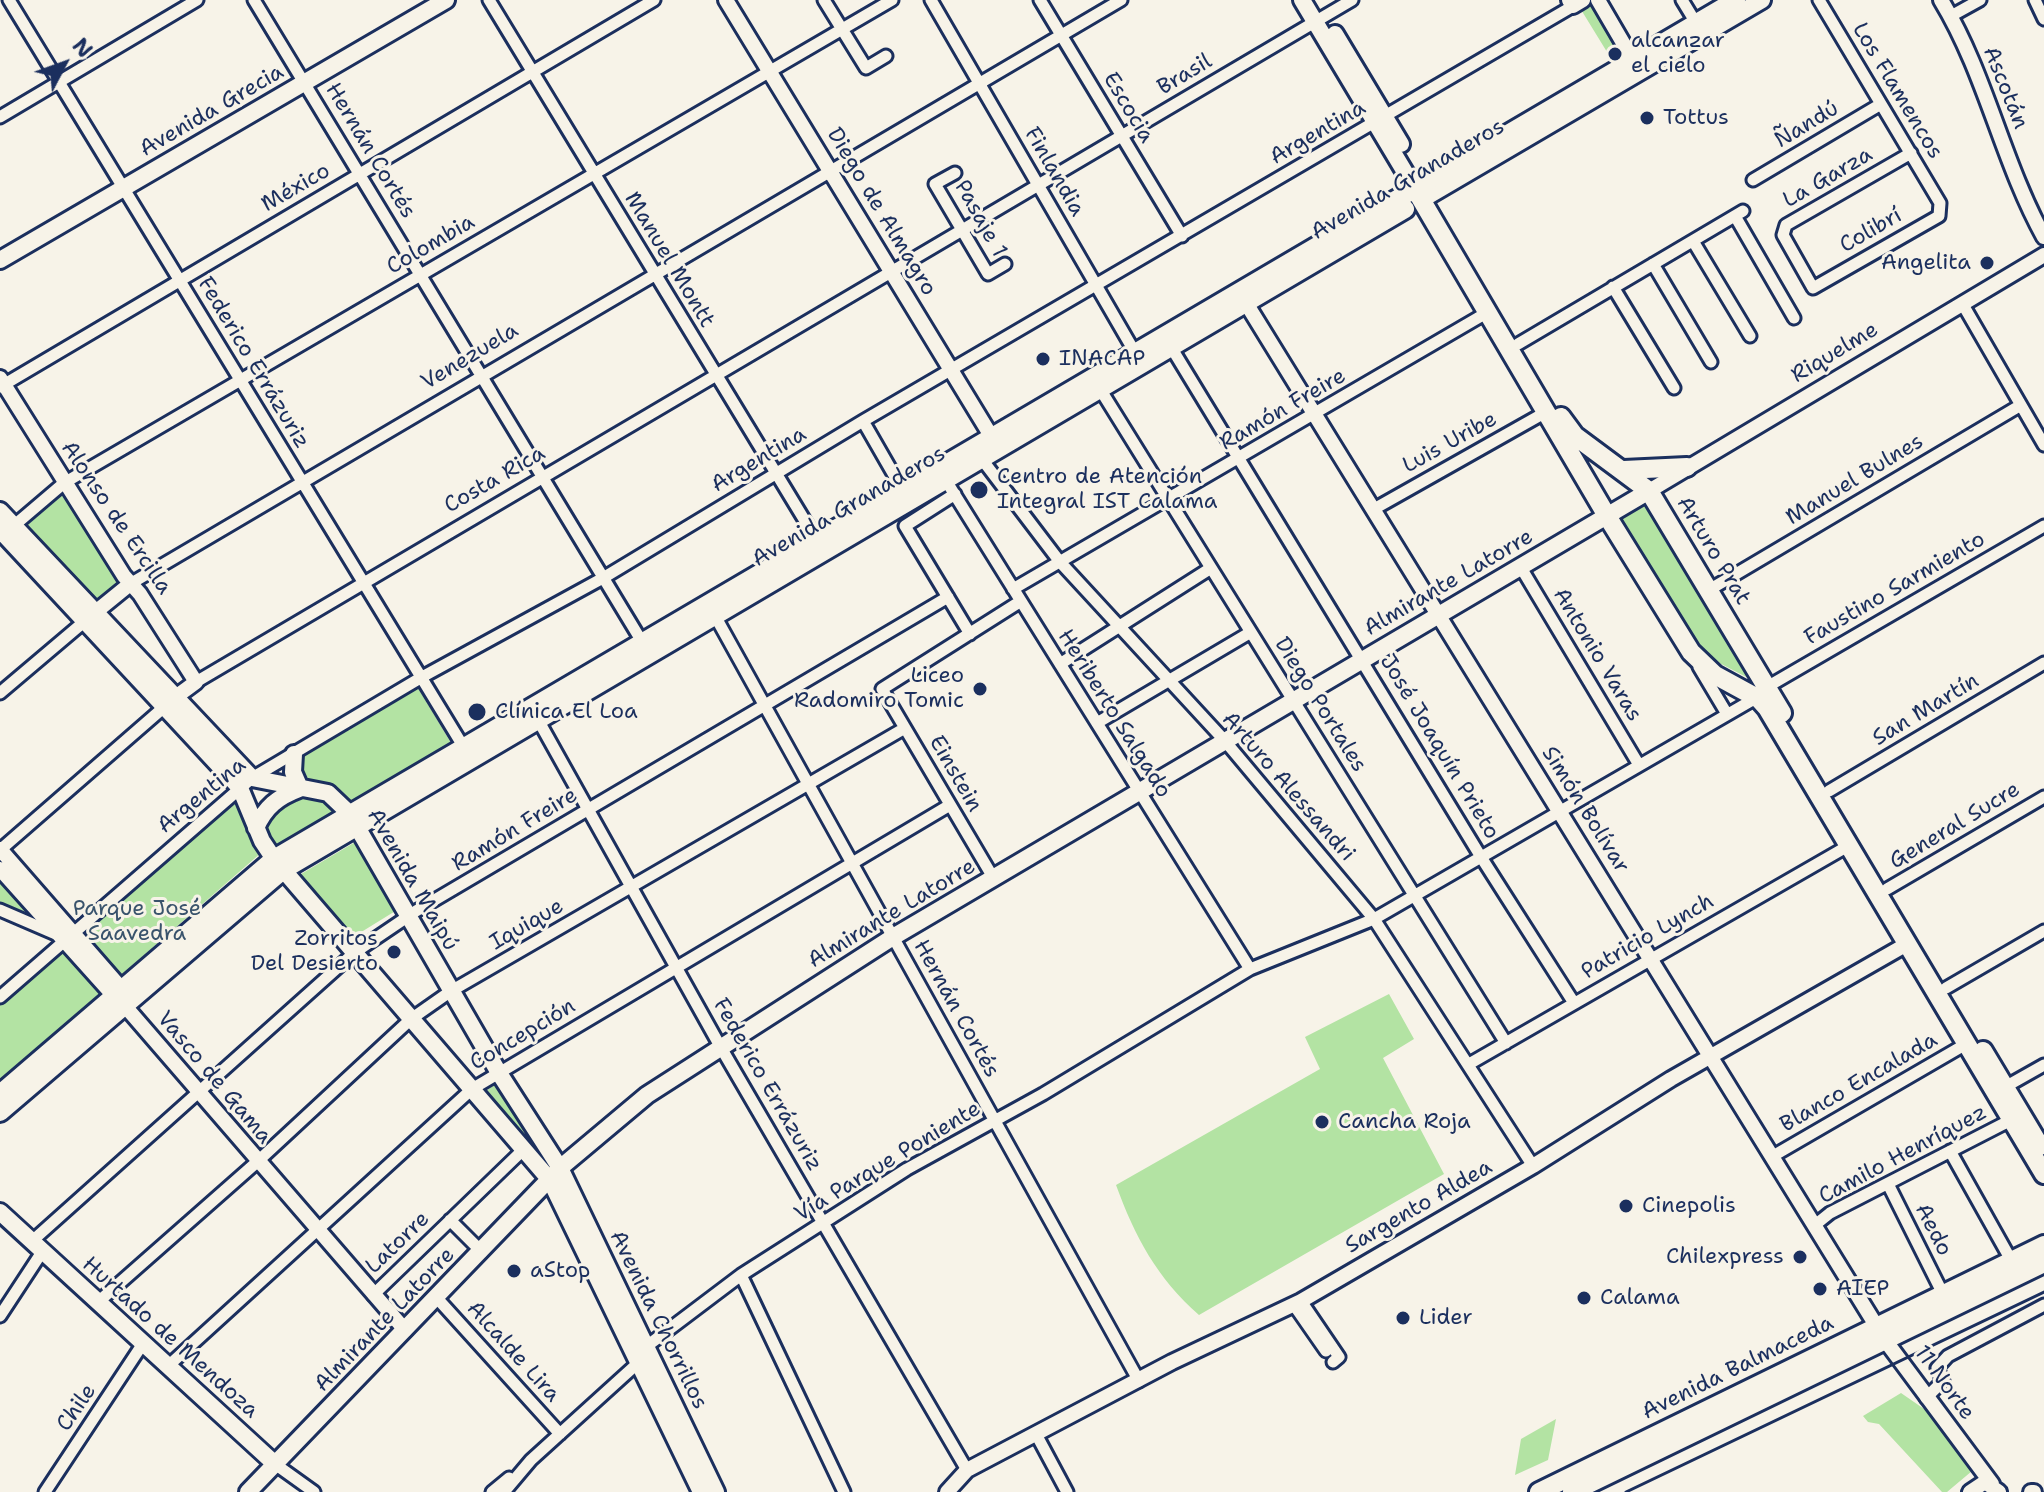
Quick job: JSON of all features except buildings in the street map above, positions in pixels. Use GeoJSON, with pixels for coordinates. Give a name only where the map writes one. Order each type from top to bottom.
{"type":"FeatureCollection","features":[{"type":"Feature","properties":{"kind":"main road","name":"Avenida Grecia"},"geometry":{"type":"LineString","coordinates":[[303,78],[425,0]]}},
{"type":"Feature","properties":{"kind":"main road","name":"Avenida Grecia"},"geometry":{"type":"LineString","coordinates":[[0,248],[446,0]]}},
{"type":"Feature","properties":{"kind":"main road","name":"Arturo Prat"},"geometry":{"type":"LineString","coordinates":[[1302,0],[1319,19],[1575,436],[1649,491],[1709,590],[1767,708],[2009,1121],[2044,1174]]}},
{"type":"Feature","properties":{"kind":"main road","name":"Arturo Prat"},"geometry":{"type":"LineString","coordinates":[[1314,0],[1319,19]]}},
{"type":"Feature","properties":{"kind":"main road","name":"Avenida Granaderos"},"geometry":{"type":"LineString","coordinates":[[0,1094],[278,864],[537,718],[816,539],[902,489],[1100,389],[1138,358],[1171,347],[1246,303],[1633,60],[1736,0]]}},
{"type":"Feature","properties":{"kind":"main road","name":"Avenida Granaderos"},"geometry":{"type":"LineString","coordinates":[[353,820],[463,746],[950,486],[994,442],[1423,192],[1762,0]]}},
{"type":"Feature","properties":{"kind":"main road","name":"Avenida Grecia"},"geometry":{"type":"LineString","coordinates":[[0,260],[120,184]]}},
{"type":"Feature","properties":{"kind":"main road","name":"Arturo Prat"},"geometry":{"type":"LineString","coordinates":[[1423,192],[1546,412],[1691,652],[1715,675],[1761,692],[1829,791],[2044,1152]]}},
{"type":"Feature","properties":{"kind":"main road"},"geometry":{"type":"LineString","coordinates":[[1624,470],[1687,467]]}},
{"type":"Feature","properties":{"kind":"main road","name":"Almirante Latorre"},"geometry":{"type":"LineString","coordinates":[[248,1492],[555,1174],[630,1108],[720,1046],[893,937],[1649,491]]}},
{"type":"Feature","properties":{"kind":"main road"},"geometry":{"type":"LineString","coordinates":[[0,511],[4,531],[90,617],[246,783],[256,828],[278,864],[524,1149],[555,1174]]}},
{"type":"Feature","properties":{"kind":"main road"},"geometry":{"type":"LineString","coordinates":[[256,828],[267,807],[281,796],[300,788],[293,772],[294,754]]}},
{"type":"Feature","properties":{"kind":"main road","name":"Avenida Maipú"},"geometry":{"type":"LineString","coordinates":[[246,783],[328,793],[353,820],[555,1174]]}},
{"type":"Feature","properties":{"kind":"main road","name":"Avenida Granaderos"},"geometry":{"type":"LineString","coordinates":[[0,1112],[120,997]]}},
{"type":"Feature","properties":{"kind":"main road","name":"Avenida Chorrillos"},"geometry":{"type":"LineString","coordinates":[[555,1174],[647,1346],[716,1492]]}},
{"type":"Feature","properties":{"kind":"main road","name":"Avenida Chorrillos"},"geometry":{"type":"LineString","coordinates":[[555,1174],[638,1363],[701,1492]]}},
{"type":"Feature","properties":{"kind":"main road","name":"Hurtado de Mendoza"},"geometry":{"type":"LineString","coordinates":[[3,1221],[36,1247],[275,1464]]}},
{"type":"Feature","properties":{"kind":"main road","name":"Avenida Balmaceda"},"geometry":{"type":"LineString","coordinates":[[1572,1492],[1881,1333],[1943,1294],[2044,1245]]}},
{"type":"Feature","properties":{"kind":"main road","name":"Avenida Balmaceda"},"geometry":{"type":"LineString","coordinates":[[1539,1492],[1881,1333],[2044,1263]]}},
{"type":"Feature","properties":{"kind":"street","name":"Federico Errázuriz"},"geometry":{"type":"LineString","coordinates":[[9,0],[463,746]]}},
{"type":"Feature","properties":{"kind":"street"},"geometry":{"type":"LineString","coordinates":[[0,117],[197,0]]}},
{"type":"Feature","properties":{"kind":"street","name":"Hernán Cortés"},"geometry":{"type":"LineString","coordinates":[[254,0],[645,647]]}},
{"type":"Feature","properties":{"kind":"street","name":"Manuel Montt"},"geometry":{"type":"LineString","coordinates":[[489,0],[816,539]]}},
{"type":"Feature","properties":{"kind":"street","name":"México"},"geometry":{"type":"LineString","coordinates":[[1,383],[654,0]]}},
{"type":"Feature","properties":{"kind":"street","name":"Diego de Almagro"},"geometry":{"type":"LineString","coordinates":[[726,0],[994,442]]}},
{"type":"Feature","properties":{"kind":"street"},"geometry":{"type":"LineString","coordinates":[[824,0],[866,68],[886,56]]}},
{"type":"Feature","properties":{"kind":"street","name":"Colombia"},"geometry":{"type":"LineString","coordinates":[[4,531],[64,483],[892,0]]}},
{"type":"Feature","properties":{"kind":"street","name":"Finlandia"},"geometry":{"type":"LineString","coordinates":[[931,0],[1138,358]]}},
{"type":"Feature","properties":{"kind":"street","name":"Escocia"},"geometry":{"type":"LineString","coordinates":[[1040,0],[1182,236]]}},
{"type":"Feature","properties":{"kind":"street","name":"Venezuela"},"geometry":{"type":"LineString","coordinates":[[0,693],[130,584],[1121,0]]}},
{"type":"Feature","properties":{"kind":"street","name":"Brasil"},"geometry":{"type":"LineString","coordinates":[[1038,184],[1352,0]]}},
{"type":"Feature","properties":{"kind":"street"},"geometry":{"type":"LineString","coordinates":[[1598,0],[1633,60]]}},
{"type":"Feature","properties":{"kind":"street"},"geometry":{"type":"LineString","coordinates":[[1682,0],[1696,23]]}},
{"type":"Feature","properties":{"kind":"street","name":"Los Flamencos"},"geometry":{"type":"LineString","coordinates":[[1819,0],[1940,203]]}},
{"type":"Feature","properties":{"kind":"street","name":"Ascotán"},"geometry":{"type":"LineString","coordinates":[[1941,0],[1951,16],[2044,237]]}},
{"type":"Feature","properties":{"kind":"street"},"geometry":{"type":"LineString","coordinates":[[1951,16],[1980,0]]}},
{"type":"Feature","properties":{"kind":"street"},"geometry":{"type":"LineString","coordinates":[[2035,0],[2044,19]]}},
{"type":"Feature","properties":{"kind":"street","name":"Argentina"},"geometry":{"type":"LineString","coordinates":[[0,997],[246,783],[422,677],[603,578],[775,473],[1097,287],[1575,2]]}},
{"type":"Feature","properties":{"kind":"street","name":"Ñandú"},"geometry":{"type":"LineString","coordinates":[[1753,180],[1881,104]]}},
{"type":"Feature","properties":{"kind":"street","name":"La Garza"},"geometry":{"type":"LineString","coordinates":[[1813,288],[1783,235],[1786,225],[1911,153]]}},
{"type":"Feature","properties":{"kind":"street","name":"Pasaje 1"},"geometry":{"type":"LineString","coordinates":[[955,173],[935,184],[988,274],[1005,264]]}},
{"type":"Feature","properties":{"kind":"street","name":"Costa Rica"},"geometry":{"type":"LineString","coordinates":[[0,850],[196,682],[1038,184]]}},
{"type":"Feature","properties":{"kind":"street","name":"Colibrí"},"geometry":{"type":"LineString","coordinates":[[1813,288],[1939,216],[1940,203]]}},
{"type":"Feature","properties":{"kind":"street"},"geometry":{"type":"LineString","coordinates":[[1518,344],[1739,214],[1794,318]]}},
{"type":"Feature","properties":{"kind":"street"},"geometry":{"type":"LineString","coordinates":[[1693,241],[1750,336]]}},
{"type":"Feature","properties":{"kind":"street","name":"Riquelme"},"geometry":{"type":"LineString","coordinates":[[1649,491],[2044,255]]}},
{"type":"Feature","properties":{"kind":"street"},"geometry":{"type":"LineString","coordinates":[[1653,264],[1711,362]]}},
{"type":"Feature","properties":{"kind":"street"},"geometry":{"type":"LineString","coordinates":[[1613,287],[1674,388]]}},
{"type":"Feature","properties":{"kind":"street","name":"Simón Bolívar"},"geometry":{"type":"LineString","coordinates":[[1246,303],[1881,1333]]}},
{"type":"Feature","properties":{"kind":"street"},"geometry":{"type":"LineString","coordinates":[[1962,303],[2044,445]]}},
{"type":"Feature","properties":{"kind":"street","name":"Ramón Freire"},"geometry":{"type":"LineString","coordinates":[[1013,589],[1488,312]]}},
{"type":"Feature","properties":{"kind":"street","name":"José Joaquín Prieto"},"geometry":{"type":"LineString","coordinates":[[1171,347],[1481,857],[1574,1003]]}},
{"type":"Feature","properties":{"kind":"street","name":"Alonso de Ercilla"},"geometry":{"type":"LineString","coordinates":[[1,383],[196,682]]}},
{"type":"Feature","properties":{"kind":"street","name":"Diego Portales"},"geometry":{"type":"LineString","coordinates":[[1100,389],[1506,1043]]}},
{"type":"Feature","properties":{"kind":"street","name":"Manuel Bulnes"},"geometry":{"type":"LineString","coordinates":[[1709,590],[2021,405]]}},
{"type":"Feature","properties":{"kind":"street","name":"Luis Uribe"},"geometry":{"type":"LineString","coordinates":[[1374,509],[1546,412]]}},
{"type":"Feature","properties":{"kind":"street"},"geometry":{"type":"LineString","coordinates":[[863,421],[902,489]]}},
{"type":"Feature","properties":{"kind":"street","name":"Arturo Alessandri"},"geometry":{"type":"LineString","coordinates":[[981,458],[1060,562],[1225,741],[1374,919],[1533,1166]]}},
{"type":"Feature","properties":{"kind":"street"},"geometry":{"type":"LineString","coordinates":[[950,486],[905,526],[970,634],[1021,601]]}},
{"type":"Feature","properties":{"kind":"street","name":"Heriberto Salgado"},"geometry":{"type":"LineString","coordinates":[[950,486],[1250,969]]}},
{"type":"Feature","properties":{"kind":"street","name":"Faustino Sarmiento"},"geometry":{"type":"LineString","coordinates":[[1374,919],[2044,526]]}},
{"type":"Feature","properties":{"kind":"street","name":"Antonio Varas"},"geometry":{"type":"LineString","coordinates":[[1520,566],[1639,765]]}},
{"type":"Feature","properties":{"kind":"street"},"geometry":{"type":"LineString","coordinates":[[1060,664],[1211,568]]}},
{"type":"Feature","properties":{"kind":"street","name":"Ramón Freire"},"geometry":{"type":"LineString","coordinates":[[0,1316],[36,1247],[198,1093],[354,953],[407,917],[948,597]]}},
{"type":"Feature","properties":{"kind":"street","name":"Hernán Cortés"},"geometry":{"type":"LineString","coordinates":[[714,614],[1139,1381]]}},
{"type":"Feature","properties":{"kind":"street"},"geometry":{"type":"LineString","coordinates":[[1097,723],[1251,632]]}},
{"type":"Feature","properties":{"kind":"street","name":"Einstein"},"geometry":{"type":"LineString","coordinates":[[970,634],[882,689],[994,879]]}},
{"type":"Feature","properties":{"kind":"street","name":"Arturo Prat"},"geometry":{"type":"LineString","coordinates":[[1691,652],[1727,714]]}},
{"type":"Feature","properties":{"kind":"street","name":"San Martín"},"geometry":{"type":"LineString","coordinates":[[1829,791],[2044,663]]}},
{"type":"Feature","properties":{"kind":"street","name":"Federico Errázuriz"},"geometry":{"type":"LineString","coordinates":[[537,718],[720,1046],[967,1470]]}},
{"type":"Feature","properties":{"kind":"street","name":"Iquique"},"geometry":{"type":"LineString","coordinates":[[97,1303],[257,1162],[411,1019],[451,991],[905,728]]}},
{"type":"Feature","properties":{"kind":"street","name":"General Sucre"},"geometry":{"type":"LineString","coordinates":[[1887,889],[2044,797]]}},
{"type":"Feature","properties":{"kind":"street","name":"Concepción"},"geometry":{"type":"LineString","coordinates":[[167,1367],[472,1089],[950,805]]}},
{"type":"Feature","properties":{"kind":"street","name":"Patricio Lynch"},"geometry":{"type":"LineString","coordinates":[[1469,1064],[1848,846]]}},
{"type":"Feature","properties":{"kind":"street","name":"Vasco de Gama"},"geometry":{"type":"LineString","coordinates":[[0,850],[198,1093],[405,1330]]}},
{"type":"Feature","properties":{"kind":"street","name":"Vasco de Gama"},"geometry":{"type":"LineString","coordinates":[[0,869],[70,935]]}},
{"type":"Feature","properties":{"kind":"street"},"geometry":{"type":"LineString","coordinates":[[0,910],[70,935]]}},
{"type":"Feature","properties":{"kind":"street","name":"Vía Parque Poniente"},"geometry":{"type":"LineString","coordinates":[[647,1346],[741,1275],[907,1169],[995,1121],[1250,969],[1374,919]]}},
{"type":"Feature","properties":{"kind":"street"},"geometry":{"type":"LineString","coordinates":[[1946,988],[2044,931]]}},
{"type":"Feature","properties":{"kind":"street","name":"Sargento Aldea"},"geometry":{"type":"LineString","coordinates":[[947,1492],[967,1470],[1200,1348],[1298,1303],[1533,1166],[1711,1056],[1907,944]]}},
{"type":"Feature","properties":{"kind":"street","name":"Blanco Encalada"},"geometry":{"type":"LineString","coordinates":[[1773,1156],[1966,1044]]}},
{"type":"Feature","properties":{"kind":"street","name":"Camilo Henríquez"},"geometry":{"type":"LineString","coordinates":[[2005,1087],[2044,1065]]}},
{"type":"Feature","properties":{"kind":"street","name":"Camilo Henríquez"},"geometry":{"type":"LineString","coordinates":[[1815,1225],[1830,1213],[2009,1121]]}},
{"type":"Feature","properties":{"kind":"street","name":"Latorre"},"geometry":{"type":"LineString","coordinates":[[373,1295],[524,1149]]}},
{"type":"Feature","properties":{"kind":"street"},"geometry":{"type":"LineString","coordinates":[[1950,1151],[2011,1260]]}},
{"type":"Feature","properties":{"kind":"street","name":"Aedo"},"geometry":{"type":"LineString","coordinates":[[1888,1184],[1943,1294]]}},
{"type":"Feature","properties":{"kind":"street","name":"Latorre"},"geometry":{"type":"LineString","coordinates":[[450,1220],[482,1252]]}},
{"type":"Feature","properties":{"kind":"street"},"geometry":{"type":"LineString","coordinates":[[741,1275],[844,1492]]}},
{"type":"Feature","properties":{"kind":"street","name":"Alcalde Lira"},"geometry":{"type":"LineString","coordinates":[[436,1297],[560,1434]]}},
{"type":"Feature","properties":{"kind":"street"},"geometry":{"type":"LineString","coordinates":[[1298,1303],[1339,1357],[1333,1362],[1298,1303]]}},
{"type":"Feature","properties":{"kind":"street"},"geometry":{"type":"LineString","coordinates":[[1926,1398],[1943,1381],[1937,1368],[1948,1356],[2044,1305]]}},
{"type":"Feature","properties":{"kind":"street","name":"11 Norte"},"geometry":{"type":"LineString","coordinates":[[1881,1333],[1967,1452],[1985,1488]]}},
{"type":"Feature","properties":{"kind":"street","name":"Chile"},"geometry":{"type":"LineString","coordinates":[[45,1492],[142,1345]]}},
{"type":"Feature","properties":{"kind":"street"},"geometry":{"type":"LineString","coordinates":[[492,1492],[638,1363]]}},
{"type":"Feature","properties":{"kind":"street"},"geometry":{"type":"LineString","coordinates":[[1036,1434],[1067,1492]]}},
{"type":"Feature","properties":{"kind":"street"},"geometry":{"type":"LineString","coordinates":[[504,1492],[531,1460]]}},
{"type":"Feature","properties":{"kind":"street","name":"Hurtado de Mendoza"},"geometry":{"type":"LineString","coordinates":[[275,1464],[314,1492]]}},
{"type":"Feature","properties":{"kind":"green space"},"geometry":{"type":"Polygon","coordinates":[[[1592,1],[1617,46],[1607,52],[1580,8],[1592,1]]]}},
{"type":"Feature","properties":{"kind":"green space"},"geometry":{"type":"Polygon","coordinates":[[[67,491],[123,582],[94,601],[25,527],[67,491]]]}},
{"type":"Feature","properties":{"kind":"green space"},"geometry":{"type":"Polygon","coordinates":[[[1646,503],[1754,681],[1700,653],[1617,521],[1646,503]]]}},
{"type":"Feature","properties":{"kind":"green space"},"geometry":{"type":"Polygon","coordinates":[[[417,686],[451,743],[347,804],[301,775],[301,756],[417,686]]]}},
{"type":"Feature","properties":{"kind":"green space"},"geometry":{"type":"Polygon","coordinates":[[[303,793],[323,797],[342,812],[277,851],[263,826],[268,815],[303,793]]]}},
{"type":"Feature","properties":{"kind":"green space","name":"Parque José Saavedra"},"geometry":{"type":"Polygon","coordinates":[[[235,799],[240,800],[262,852],[119,977],[81,932],[235,799]]]}},
{"type":"Feature","properties":{"kind":"green space"},"geometry":{"type":"Polygon","coordinates":[[[357,841],[397,910],[350,939],[296,877],[357,841]]]}},
{"type":"Feature","properties":{"kind":"green space"},"geometry":{"type":"Polygon","coordinates":[[[0,878],[37,918],[0,904],[0,878]]]}},
{"type":"Feature","properties":{"kind":"green space","name":"Parque José Saavedra"},"geometry":{"type":"Polygon","coordinates":[[[62,950],[100,989],[99,994],[0,1079],[0,1005],[62,950]]]}},
{"type":"Feature","properties":{"kind":"green space","name":"Cancha Roja"},"geometry":{"type":"Polygon","coordinates":[[[1389,994],[1414,1039],[1383,1058],[1444,1174],[1199,1315],[1171,1286],[1149,1256],[1116,1185],[1320,1069],[1305,1037],[1389,994]]]}},
{"type":"Feature","properties":{"kind":"green space"},"geometry":{"type":"Polygon","coordinates":[[[499,1082],[546,1160],[542,1166],[481,1094],[499,1082]]]}},
{"type":"Feature","properties":{"kind":"green space"},"geometry":{"type":"Polygon","coordinates":[[[1901,1393],[1927,1411],[1972,1471],[1947,1492],[1942,1492],[1879,1424],[1868,1422],[1863,1416],[1901,1393]]]}},
{"type":"Feature","properties":{"kind":"green space"},"geometry":{"type":"Polygon","coordinates":[[[1556,1419],[1548,1460],[1515,1475],[1521,1439],[1556,1419]]]}},
{"type":"Feature","properties":{"kind":"railway"},"geometry":{"type":"LineString","coordinates":[[1626,1492],[2044,1292]]}},
{"type":"Feature","properties":{"kind":"place","name":"alcanzar el cielo"},"geometry":{"type":"Point","coordinates":[1615,54]}},
{"type":"Feature","properties":{"kind":"place","name":"Tottus"},"geometry":{"type":"Point","coordinates":[1647,118]}},
{"type":"Feature","properties":{"kind":"place","name":"Angelita"},"geometry":{"type":"Point","coordinates":[1987,263]}},
{"type":"Feature","properties":{"kind":"place","name":"INACAP"},"geometry":{"type":"Point","coordinates":[1043,359]}},
{"type":"Feature","properties":{"kind":"place","name":"Centro de Atención Integral IST Calama"},"geometry":{"type":"Point","coordinates":[979,490]}},
{"type":"Feature","properties":{"kind":"place","name":"Liceo Radomiro Tomic"},"geometry":{"type":"Point","coordinates":[980,689]}},
{"type":"Feature","properties":{"kind":"place","name":"Clínica El Loa"},"geometry":{"type":"Point","coordinates":[477,712]}},
{"type":"Feature","properties":{"kind":"place","name":"Zorritos Del Desierto"},"geometry":{"type":"Point","coordinates":[394,952]}},
{"type":"Feature","properties":{"kind":"place","name":"Cancha Roja"},"geometry":{"type":"Point","coordinates":[1322,1122]}},
{"type":"Feature","properties":{"kind":"place","name":"Cinepolis"},"geometry":{"type":"Point","coordinates":[1626,1206]}},
{"type":"Feature","properties":{"kind":"place","name":"Chilexpress"},"geometry":{"type":"Point","coordinates":[1800,1257]}},
{"type":"Feature","properties":{"kind":"place","name":"aStop"},"geometry":{"type":"Point","coordinates":[514,1271]}},
{"type":"Feature","properties":{"kind":"place","name":"AIEP"},"geometry":{"type":"Point","coordinates":[1820,1289]}},
{"type":"Feature","properties":{"kind":"place","name":"Calama"},"geometry":{"type":"Point","coordinates":[1584,1298]}},
{"type":"Feature","properties":{"kind":"place","name":"Lider"},"geometry":{"type":"Point","coordinates":[1403,1318]}}]}
